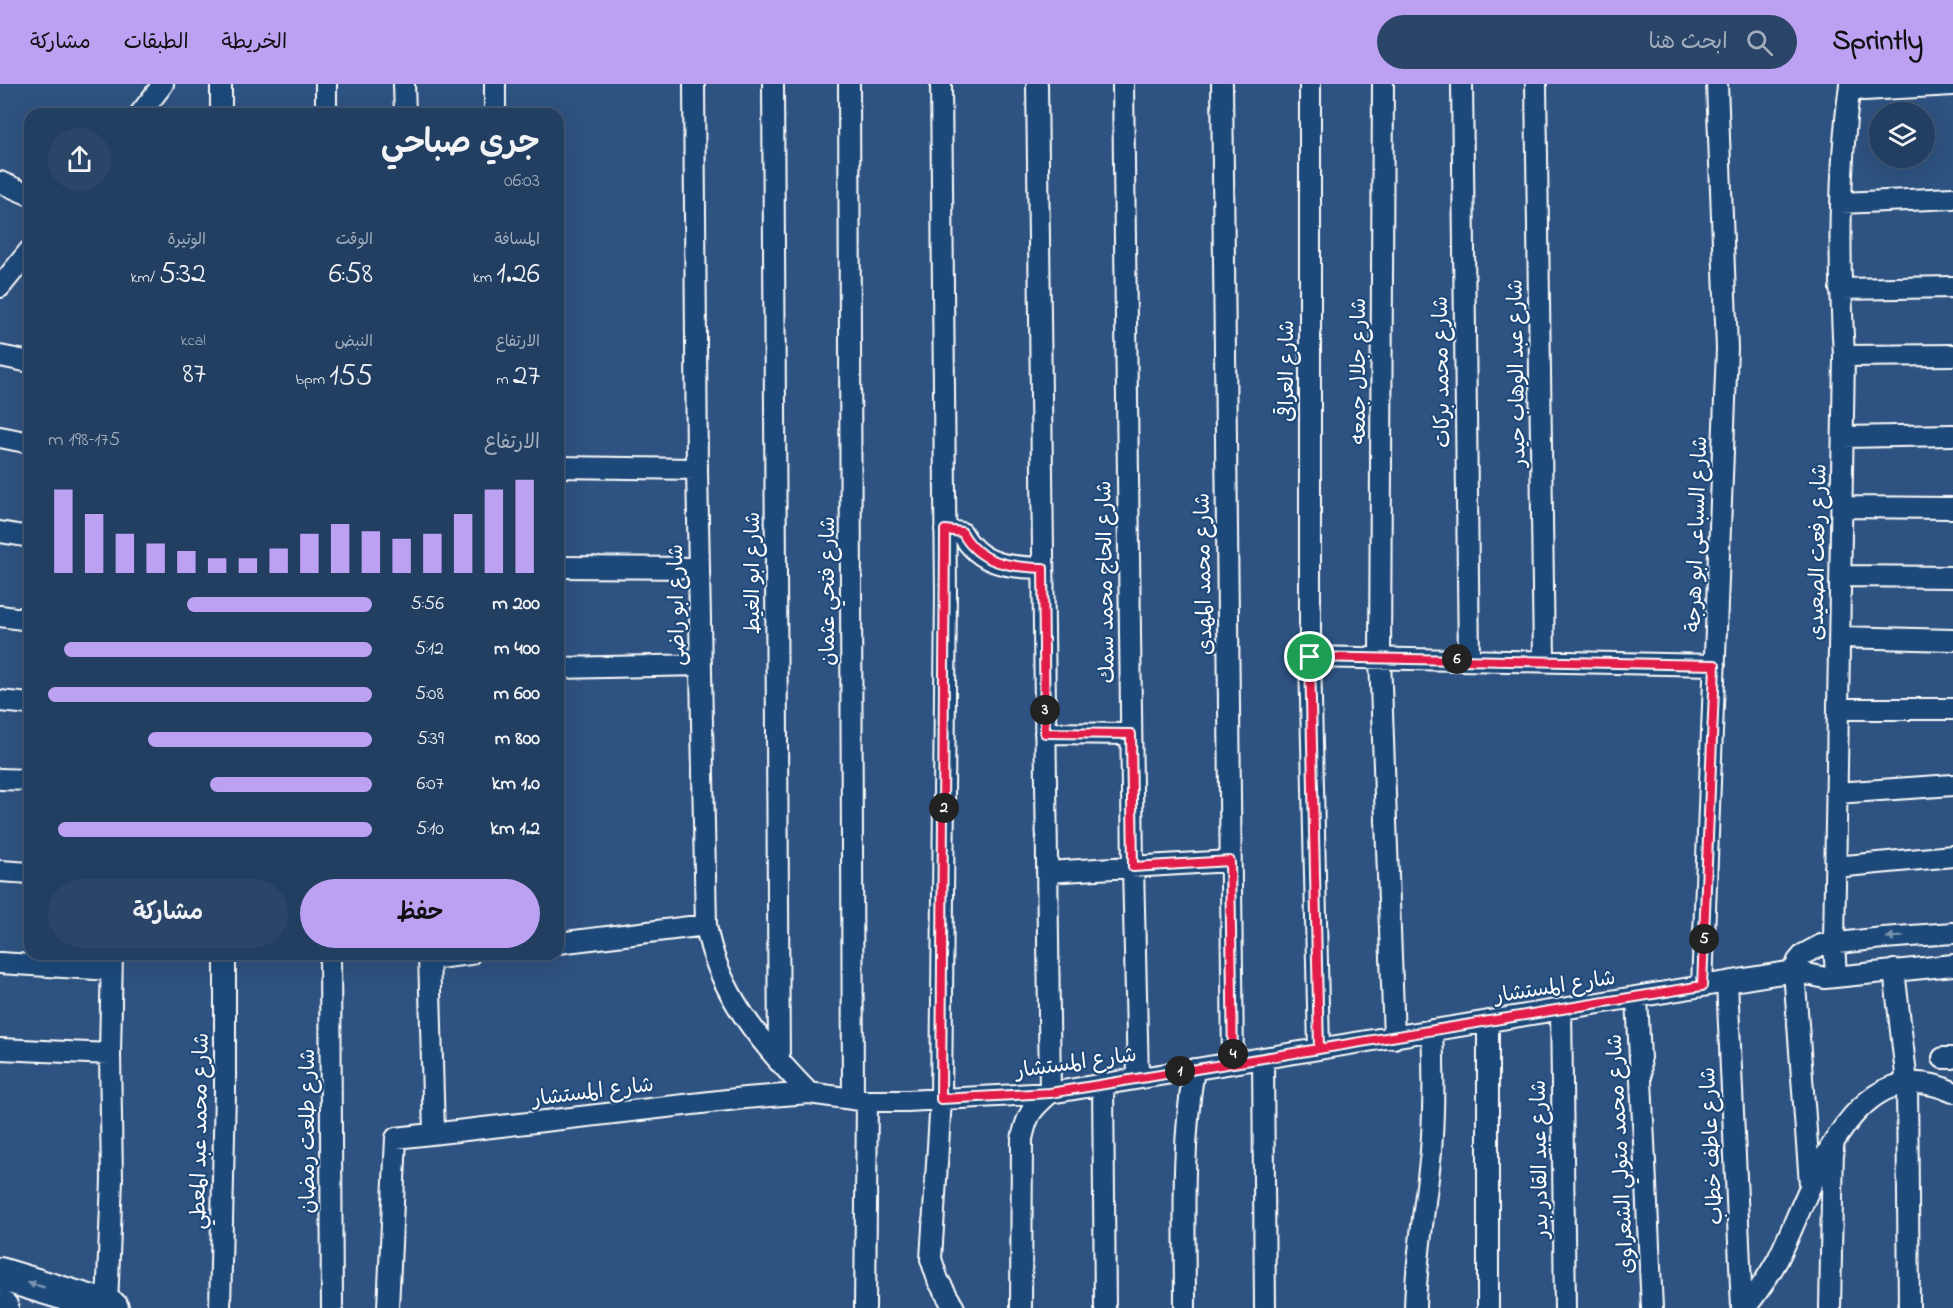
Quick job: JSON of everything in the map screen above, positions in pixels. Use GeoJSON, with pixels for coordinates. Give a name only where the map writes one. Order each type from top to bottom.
{"type":"FeatureCollection","features":[{"type":"Feature","properties":{"kind":"highway"},"geometry":{"type":"LineString","coordinates":[[0,1274],[110,1307]]}},
{"type":"Feature","properties":{"kind":"street"},"geometry":{"type":"LineString","coordinates":[[145,108],[163,84]]}},
{"type":"Feature","properties":{"kind":"street"},"geometry":{"type":"LineString","coordinates":[[221,84],[221,108]]}},
{"type":"Feature","properties":{"kind":"street"},"geometry":{"type":"LineString","coordinates":[[326,84],[326,108]]}},
{"type":"Feature","properties":{"kind":"street"},"geometry":{"type":"LineString","coordinates":[[405,84],[405,108]]}},
{"type":"Feature","properties":{"kind":"street"},"geometry":{"type":"LineString","coordinates":[[495,84],[495,108]]}},
{"type":"Feature","properties":{"kind":"street","name":"شارع ابو راضى"},"geometry":{"type":"LineString","coordinates":[[694,84],[697,469],[706,926],[712,953],[733,999],[779,1062],[809,1093]]}},
{"type":"Feature","properties":{"kind":"street","name":"شارع ابو الغيط"},"geometry":{"type":"LineString","coordinates":[[773,84],[779,1062]]}},
{"type":"Feature","properties":{"kind":"street","name":"شارع فتحي عثمان"},"geometry":{"type":"LineString","coordinates":[[849,84],[860,1100],[865,1308]]}},
{"type":"Feature","properties":{"kind":"street"},"geometry":{"type":"LineString","coordinates":[[941,84],[945,530],[941,1099],[931,1259],[938,1281],[954,1308]]}},
{"type":"Feature","properties":{"kind":"street"},"geometry":{"type":"LineString","coordinates":[[1021,1308],[1022,1139],[1032,1108],[1050,1093],[1037,84]]}},
{"type":"Feature","properties":{"kind":"street","name":"شارع الحاج محمد سمك"},"geometry":{"type":"LineString","coordinates":[[1123,84],[1133,867],[1138,1078]]}},
{"type":"Feature","properties":{"kind":"street","name":"شارع محمد المهدى"},"geometry":{"type":"LineString","coordinates":[[1222,84],[1233,1063]]}},
{"type":"Feature","properties":{"kind":"street","name":"شارع العراقى"},"geometry":{"type":"LineString","coordinates":[[1310,84],[1310,657],[1319,1049]]}},
{"type":"Feature","properties":{"kind":"street","name":"شارع جلال جمعه"},"geometry":{"type":"LineString","coordinates":[[1383,84],[1380,658],[1394,1038]]}},
{"type":"Feature","properties":{"kind":"street","name":"شارع محمد بركات"},"geometry":{"type":"LineString","coordinates":[[1462,84],[1469,659]]}},
{"type":"Feature","properties":{"kind":"street","name":"شارع عبد الوهاب حيدر"},"geometry":{"type":"LineString","coordinates":[[1536,84],[1544,660]]}},
{"type":"Feature","properties":{"kind":"street","name":"شارع السباعى ابو هرجة"},"geometry":{"type":"LineString","coordinates":[[1702,986],[1726,349],[1717,84]]}},
{"type":"Feature","properties":{"kind":"street"},"geometry":{"type":"LineString","coordinates":[[1860,86],[1953,85]]}},
{"type":"Feature","properties":{"kind":"street","name":"شارع رفعت الصعيدى"},"geometry":{"type":"LineString","coordinates":[[1836,977],[1834,942],[1844,356],[1840,289],[1841,203],[1844,127],[1860,86]]}},
{"type":"Feature","properties":{"kind":"street"},"geometry":{"type":"LineString","coordinates":[[0,182],[24,192]]}},
{"type":"Feature","properties":{"kind":"street"},"geometry":{"type":"LineString","coordinates":[[1841,203],[1953,198]]}},
{"type":"Feature","properties":{"kind":"street"},"geometry":{"type":"LineString","coordinates":[[0,286],[22,271]]}},
{"type":"Feature","properties":{"kind":"street"},"geometry":{"type":"LineString","coordinates":[[1840,289],[1953,287]]}},
{"type":"Feature","properties":{"kind":"street"},"geometry":{"type":"LineString","coordinates":[[1844,356],[1953,355]]}},
{"type":"Feature","properties":{"kind":"street"},"geometry":{"type":"LineString","coordinates":[[0,356],[24,361]]}},
{"type":"Feature","properties":{"kind":"street"},"geometry":{"type":"LineString","coordinates":[[1843,437],[1953,435]]}},
{"type":"Feature","properties":{"kind":"street"},"geometry":{"type":"LineString","coordinates":[[0,437],[24,442]]}},
{"type":"Feature","properties":{"kind":"street"},"geometry":{"type":"LineString","coordinates":[[564,467],[697,469]]}},
{"type":"Feature","properties":{"kind":"street"},"geometry":{"type":"LineString","coordinates":[[1842,507],[1953,508]]}},
{"type":"Feature","properties":{"kind":"street"},"geometry":{"type":"LineString","coordinates":[[945,530],[962,532],[977,551],[990,561],[1013,567],[1043,568]]}},
{"type":"Feature","properties":{"kind":"street"},"geometry":{"type":"LineString","coordinates":[[0,532],[24,536]]}},
{"type":"Feature","properties":{"kind":"street"},"geometry":{"type":"LineString","coordinates":[[564,567],[699,568]]}},
{"type":"Feature","properties":{"kind":"street"},"geometry":{"type":"LineString","coordinates":[[1841,576],[1953,577]]}},
{"type":"Feature","properties":{"kind":"street"},"geometry":{"type":"LineString","coordinates":[[0,616],[24,620]]}},
{"type":"Feature","properties":{"kind":"street"},"geometry":{"type":"LineString","coordinates":[[1840,637],[1953,640]]}},
{"type":"Feature","properties":{"kind":"street"},"geometry":{"type":"LineString","coordinates":[[1310,657],[1715,665]]}},
{"type":"Feature","properties":{"kind":"street"},"geometry":{"type":"LineString","coordinates":[[564,668],[701,664]]}},
{"type":"Feature","properties":{"kind":"street"},"geometry":{"type":"LineString","coordinates":[[0,701],[24,703]]}},
{"type":"Feature","properties":{"kind":"street"},"geometry":{"type":"LineString","coordinates":[[1838,708],[1953,709]]}},
{"type":"Feature","properties":{"kind":"street"},"geometry":{"type":"LineString","coordinates":[[1045,733],[1131,734]]}},
{"type":"Feature","properties":{"kind":"street"},"geometry":{"type":"LineString","coordinates":[[0,779],[24,780]]}},
{"type":"Feature","properties":{"kind":"street"},"geometry":{"type":"LineString","coordinates":[[1836,793],[1953,785]]}},
{"type":"Feature","properties":{"kind":"street"},"geometry":{"type":"LineString","coordinates":[[1835,867],[1953,856]]}},
{"type":"Feature","properties":{"kind":"street"},"geometry":{"type":"LineString","coordinates":[[1047,872],[1230,861]]}},
{"type":"Feature","properties":{"kind":"street"},"geometry":{"type":"LineString","coordinates":[[0,871],[24,873]]}},
{"type":"Feature","properties":{"kind":"street"},"geometry":{"type":"LineString","coordinates":[[564,942],[706,926]]}},
{"type":"Feature","properties":{"kind":"street"},"geometry":{"type":"LineString","coordinates":[[1810,1184],[1794,971],[1798,961],[1812,948],[1834,942],[1953,933]]}},
{"type":"Feature","properties":{"kind":"street","name":"شارع محمد عبد المعطي"},"geometry":{"type":"LineString","coordinates":[[220,1308],[225,1090],[225,960]]}},
{"type":"Feature","properties":{"kind":"street","name":"شارع طلعت رمضان"},"geometry":{"type":"LineString","coordinates":[[330,960],[332,1308]]}},
{"type":"Feature","properties":{"kind":"street"},"geometry":{"type":"LineString","coordinates":[[429,960],[434,1133]]}},
{"type":"Feature","properties":{"kind":"street"},"geometry":{"type":"LineString","coordinates":[[0,963],[112,962],[110,1307]]}},
{"type":"Feature","properties":{"kind":"street"},"geometry":{"type":"LineString","coordinates":[[1794,971],[1814,977],[1836,977],[1953,965]]}},
{"type":"Feature","properties":{"kind":"street"},"geometry":{"type":"LineString","coordinates":[[1894,970],[1907,1083],[1909,1308]]}},
{"type":"Feature","properties":{"kind":"street","name":"شارع المستشار"},"geometry":{"type":"LineString","coordinates":[[388,1308],[396,1138],[745,1098],[809,1093],[860,1100],[907,1101],[1050,1093],[1794,971]]}},
{"type":"Feature","properties":{"kind":"street","name":"شارع عاطف خطاب"},"geometry":{"type":"LineString","coordinates":[[1727,982],[1743,1308]]}},
{"type":"Feature","properties":{"kind":"street","name":"شارع محمد متولي الشعراوى"},"geometry":{"type":"LineString","coordinates":[[1637,997],[1652,1308]]}},
{"type":"Feature","properties":{"kind":"street","name":"شارع عبد القادر بدر"},"geometry":{"type":"LineString","coordinates":[[1561,1009],[1565,1308]]}},
{"type":"Feature","properties":{"kind":"street"},"geometry":{"type":"LineString","coordinates":[[1488,1021],[1488,1308]]}},
{"type":"Feature","properties":{"kind":"street"},"geometry":{"type":"LineString","coordinates":[[1415,1308],[1417,1259],[1431,1153],[1433,1113],[1431,1030]]}},
{"type":"Feature","properties":{"kind":"street"},"geometry":{"type":"LineString","coordinates":[[0,1049],[110,1054]]}},
{"type":"Feature","properties":{"kind":"street"},"geometry":{"type":"LineString","coordinates":[[1263,1058],[1265,1308]]}},
{"type":"Feature","properties":{"kind":"street"},"geometry":{"type":"LineString","coordinates":[[1185,1308],[1185,1157],[1188,1105],[1194,1069]]}},
{"type":"Feature","properties":{"kind":"street"},"geometry":{"type":"LineString","coordinates":[[1743,1308],[1762,1287],[1778,1257],[1810,1184],[1833,1143],[1869,1100],[1880,1092],[1907,1083],[1924,1082],[1953,1092]]}},
{"type":"Feature","properties":{"kind":"street"},"geometry":{"type":"LineString","coordinates":[[1103,1084],[1105,1308]]}},
{"type":"Feature","properties":{"kind":"street"},"geometry":{"type":"LineString","coordinates":[[1830,1308],[1833,1143]]}},
{"type":"Feature","properties":{"kind":"route"},"geometry":{"type":"LineString","coordinates":[[1310,657],[1319,1049],[1050,1093],[941,1099],[945,530],[962,532],[977,551],[990,561],[1013,567],[1043,568],[1045,733],[1131,734],[1133,867],[1230,861],[1233,1063],[1319,1049],[1394,1038],[1702,986],[1715,665],[1310,657]]}}]}
